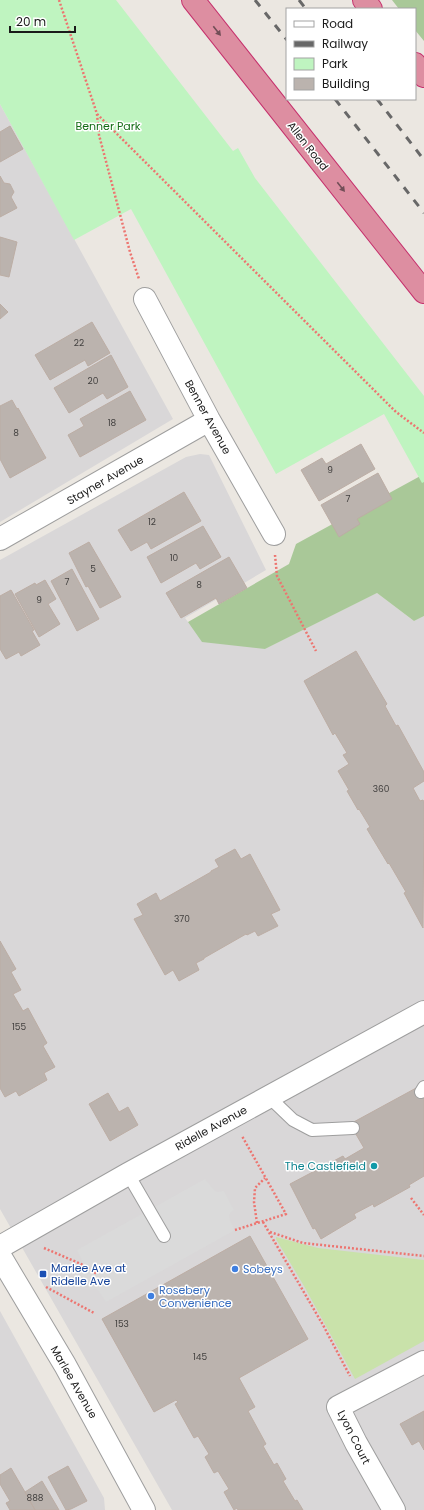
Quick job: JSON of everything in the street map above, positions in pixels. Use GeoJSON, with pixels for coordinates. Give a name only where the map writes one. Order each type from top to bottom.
{"type":"FeatureCollection","features":[{"type":"Feature","properties":{"kind":"highway","name":"Allen Road"},"geometry":{"type":"LineString","coordinates":[[193,0],[424,292]]}},
{"type":"Feature","properties":{"kind":"highway"},"geometry":{"type":"LineString","coordinates":[[364,0],[370,8]]}},
{"type":"Feature","properties":{"kind":"highway"},"geometry":{"type":"LineString","coordinates":[[416,65],[424,76]]}},
{"type":"Feature","properties":{"kind":"street","name":"Benner Avenue"},"geometry":{"type":"LineString","coordinates":[[145,299],[209,420],[274,534]]}},
{"type":"Feature","properties":{"kind":"street","name":"Stayner Avenue"},"geometry":{"type":"LineString","coordinates":[[0,539],[209,420]]}},
{"type":"Feature","properties":{"kind":"street","name":"Ridelle Avenue"},"geometry":{"type":"LineString","coordinates":[[0,1247],[128,1174],[424,1012]]}},
{"type":"Feature","properties":{"kind":"street","name":"Marlee Avenue"},"geometry":{"type":"LineString","coordinates":[[0,1256],[65,1365],[144,1510]]}},
{"type":"Feature","properties":{"kind":"street","name":"Lyon Court"},"geometry":{"type":"LineString","coordinates":[[394,1510],[356,1443],[338,1407],[424,1362]]}},
{"type":"Feature","properties":{"kind":"lane"},"geometry":{"type":"LineString","coordinates":[[269,1097],[293,1120],[312,1130],[353,1128]]}},
{"type":"Feature","properties":{"kind":"lane"},"geometry":{"type":"LineString","coordinates":[[128,1174],[164,1236]]}},
{"type":"Feature","properties":{"kind":"path"},"geometry":{"type":"LineString","coordinates":[[59,0],[96,114],[101,143],[130,252],[145,299]]}},
{"type":"Feature","properties":{"kind":"path"},"geometry":{"type":"LineString","coordinates":[[96,114],[396,412],[424,433]]}},
{"type":"Feature","properties":{"kind":"path"},"geometry":{"type":"LineString","coordinates":[[274,534],[277,576],[316,651]]}},
{"type":"Feature","properties":{"kind":"path"},"geometry":{"type":"LineString","coordinates":[[235,1230],[286,1214],[241,1134]]}},
{"type":"Feature","properties":{"kind":"path"},"geometry":{"type":"LineString","coordinates":[[257,1223],[254,1202],[255,1188],[265,1178]]}},
{"type":"Feature","properties":{"kind":"path"},"geometry":{"type":"LineString","coordinates":[[411,1198],[424,1215]]}},
{"type":"Feature","properties":{"kind":"path"},"geometry":{"type":"LineString","coordinates":[[263,1222],[323,1324],[350,1376]]}},
{"type":"Feature","properties":{"kind":"path"},"geometry":{"type":"LineString","coordinates":[[270,1232],[303,1244],[424,1256]]}},
{"type":"Feature","properties":{"kind":"path"},"geometry":{"type":"LineString","coordinates":[[38,1245],[81,1264],[97,1274]]}},
{"type":"Feature","properties":{"kind":"path"},"geometry":{"type":"LineString","coordinates":[[46,1287],[94,1313]]}},
{"type":"Feature","properties":{"kind":"shaded area"},"geometry":{"type":"Polygon","coordinates":[[[0,104],[173,419],[0,522],[0,104]]]}},
{"type":"Feature","properties":{"kind":"shaded area"},"geometry":{"type":"Polygon","coordinates":[[[200,454],[209,455],[266,570],[185,618],[188,622],[265,649],[377,593],[414,621],[424,616],[424,1510],[172,1510],[0,1209],[0,560],[186,457],[200,454]]]}},
{"type":"Feature","properties":{"kind":"shaded area"},"geometry":{"type":"Polygon","coordinates":[[[205,1179],[215,1191],[224,1191],[234,1210],[229,1216],[235,1230],[106,1302],[98,1290],[90,1290],[79,1271],[83,1263],[77,1250],[205,1179]]]}},
{"type":"Feature","properties":{"kind":"shaded area"},"geometry":{"type":"Polygon","coordinates":[[[0,1311],[104,1498],[105,1510],[0,1510],[0,1311]]]}},
{"type":"Feature","properties":{"kind":"green space","name":"Benner Park"},"geometry":{"type":"Polygon","coordinates":[[[0,0],[116,0],[233,151],[238,148],[255,178],[424,396],[424,482],[422,483],[384,414],[276,474],[131,209],[74,240],[0,104],[0,0]]]}},
{"type":"Feature","properties":{"kind":"green space"},"geometry":{"type":"Polygon","coordinates":[[[392,0],[424,0],[424,41],[416,31],[416,8],[398,8],[392,0]]]}},
{"type":"Feature","properties":{"kind":"green space"},"geometry":{"type":"Polygon","coordinates":[[[424,474],[424,616],[414,621],[377,593],[265,649],[202,642],[188,622],[289,564],[296,544],[424,474]]]}},
{"type":"Feature","properties":{"kind":"green space"},"geometry":{"type":"Polygon","coordinates":[[[276,1237],[318,1248],[424,1260],[424,1341],[355,1379],[276,1237]]]}},
{"type":"Feature","properties":{"kind":"building"},"geometry":{"type":"Polygon","coordinates":[[[10,126],[23,149],[0,162],[0,132],[10,126]]]}},
{"type":"Feature","properties":{"kind":"building"},"geometry":{"type":"Polygon","coordinates":[[[0,176],[4,183],[10,184],[14,192],[11,197],[17,208],[0,217],[0,176]]]}},
{"type":"Feature","properties":{"kind":"building"},"geometry":{"type":"Polygon","coordinates":[[[0,237],[17,242],[9,277],[0,275],[0,237]]]}},
{"type":"Feature","properties":{"kind":"building"},"geometry":{"type":"Polygon","coordinates":[[[0,304],[8,312],[0,319],[0,304]]]}},
{"type":"Feature","properties":{"kind":"building"},"geometry":{"type":"Polygon","coordinates":[[[92,322],[110,353],[88,366],[85,360],[50,380],[35,355],[92,322]]]}},
{"type":"Feature","properties":{"kind":"building"},"geometry":{"type":"Polygon","coordinates":[[[111,355],[128,387],[107,399],[103,393],[69,413],[54,388],[111,355]]]}},
{"type":"Feature","properties":{"kind":"building"},"geometry":{"type":"Polygon","coordinates":[[[130,391],[146,420],[80,457],[68,435],[84,426],[80,419],[130,391]]]}},
{"type":"Feature","properties":{"kind":"building"},"geometry":{"type":"Polygon","coordinates":[[[12,400],[46,458],[10,478],[0,459],[0,406],[12,400]]]}},
{"type":"Feature","properties":{"kind":"building"},"geometry":{"type":"Polygon","coordinates":[[[361,444],[375,469],[319,501],[301,470],[322,458],[326,464],[361,444]]]}},
{"type":"Feature","properties":{"kind":"building"},"geometry":{"type":"Polygon","coordinates":[[[378,473],[392,499],[357,519],[360,524],[339,537],[321,505],[378,473]]]}},
{"type":"Feature","properties":{"kind":"building"},"geometry":{"type":"Polygon","coordinates":[[[184,492],[201,521],[151,549],[147,542],[131,551],[118,530],[184,492]]]}},
{"type":"Feature","properties":{"kind":"building"},"geometry":{"type":"Polygon","coordinates":[[[203,526],[221,557],[200,569],[196,563],[161,583],[147,557],[203,526]]]}},
{"type":"Feature","properties":{"kind":"building"},"geometry":{"type":"Polygon","coordinates":[[[89,542],[121,597],[100,608],[88,586],[86,587],[69,553],[89,542]]]}},
{"type":"Feature","properties":{"kind":"building"},"geometry":{"type":"Polygon","coordinates":[[[229,557],[247,588],[219,604],[216,598],[181,618],[166,593],[229,557]]]}},
{"type":"Feature","properties":{"kind":"building"},"geometry":{"type":"Polygon","coordinates":[[[72,569],[99,619],[77,631],[51,581],[72,569]]]}},
{"type":"Feature","properties":{"kind":"building"},"geometry":{"type":"Polygon","coordinates":[[[45,580],[56,599],[48,604],[60,624],[39,637],[15,594],[35,583],[36,585],[45,580]]]}},
{"type":"Feature","properties":{"kind":"building"},"geometry":{"type":"Polygon","coordinates":[[[11,590],[34,630],[32,631],[40,645],[21,656],[19,652],[6,659],[0,649],[0,596],[11,590]]]}},
{"type":"Feature","properties":{"kind":"building"},"geometry":{"type":"Polygon","coordinates":[[[356,651],[387,704],[385,706],[396,726],[398,725],[424,772],[424,781],[413,788],[420,801],[423,800],[424,802],[423,928],[404,893],[406,892],[367,829],[370,827],[347,791],[349,790],[338,771],[349,764],[343,755],[347,753],[335,733],[333,735],[304,681],[356,651]]]}},
{"type":"Feature","properties":{"kind":"building"},"geometry":{"type":"Polygon","coordinates":[[[235,849],[241,859],[250,854],[280,910],[271,914],[278,926],[258,936],[255,931],[247,935],[246,934],[196,963],[199,970],[179,981],[173,970],[165,975],[134,919],[143,915],[137,904],[156,893],[160,901],[219,867],[215,860],[235,849]]]}},
{"type":"Feature","properties":{"kind":"building"},"geometry":{"type":"Polygon","coordinates":[[[0,941],[16,969],[11,972],[21,990],[13,994],[23,1011],[28,1008],[47,1043],[43,1046],[55,1067],[44,1073],[47,1080],[19,1096],[16,1091],[5,1097],[0,1088],[0,941]]]}},
{"type":"Feature","properties":{"kind":"building","name":"The Castlefield"},"geometry":{"type":"Polygon","coordinates":[[[418,1087],[424,1098],[424,1176],[409,1185],[410,1187],[374,1207],[373,1204],[354,1214],[356,1218],[321,1239],[315,1228],[313,1229],[290,1184],[343,1156],[345,1159],[364,1148],[350,1124],[418,1087]]]}},
{"type":"Feature","properties":{"kind":"building"},"geometry":{"type":"Polygon","coordinates":[[[108,1093],[119,1112],[128,1107],[138,1125],[110,1141],[89,1104],[108,1093]]]}},
{"type":"Feature","properties":{"kind":"building"},"geometry":{"type":"Polygon","coordinates":[[[250,1236],[308,1339],[239,1378],[255,1407],[248,1411],[266,1444],[263,1446],[274,1465],[277,1463],[286,1479],[283,1481],[295,1501],[297,1500],[303,1510],[238,1510],[237,1508],[234,1510],[224,1492],[229,1489],[218,1471],[214,1473],[205,1457],[209,1454],[198,1436],[194,1438],[175,1404],[178,1402],[176,1400],[154,1412],[102,1319],[250,1236]]]}},
{"type":"Feature","properties":{"kind":"building"},"geometry":{"type":"Polygon","coordinates":[[[424,1411],[424,1450],[419,1441],[412,1445],[400,1424],[424,1411]]]}},
{"type":"Feature","properties":{"kind":"building"},"geometry":{"type":"Polygon","coordinates":[[[68,1466],[87,1501],[66,1510],[48,1477],[68,1466]]]}},
{"type":"Feature","properties":{"kind":"building"},"geometry":{"type":"Polygon","coordinates":[[[11,1468],[35,1510],[10,1510],[6,1503],[10,1501],[0,1484],[0,1475],[11,1468]]]}},
{"type":"Feature","properties":{"kind":"building"},"geometry":{"type":"Polygon","coordinates":[[[42,1481],[59,1510],[35,1510],[25,1492],[42,1481]]]}},
{"type":"Feature","properties":{"kind":"railway"},"geometry":{"type":"LineString","coordinates":[[255,0],[286,39]]}},
{"type":"Feature","properties":{"kind":"railway"},"geometry":{"type":"LineString","coordinates":[[299,0],[305,8]]}},
{"type":"Feature","properties":{"kind":"railway"},"geometry":{"type":"LineString","coordinates":[[336,100],[424,213]]}},
{"type":"Feature","properties":{"kind":"railway"},"geometry":{"type":"LineString","coordinates":[[378,100],[424,160]]}},
{"type":"Feature","properties":{"kind":"place","name":"The Castlefield"},"geometry":{"type":"Point","coordinates":[374,1166]}},
{"type":"Feature","properties":{"kind":"place","name":"Sobeys"},"geometry":{"type":"Point","coordinates":[235,1269]}},
{"type":"Feature","properties":{"kind":"place","name":"Marlee Ave at Ridelle Ave"},"geometry":{"type":"Point","coordinates":[43,1274]}},
{"type":"Feature","properties":{"kind":"place","name":"Rosebery Convenience"},"geometry":{"type":"Point","coordinates":[151,1296]}}]}
